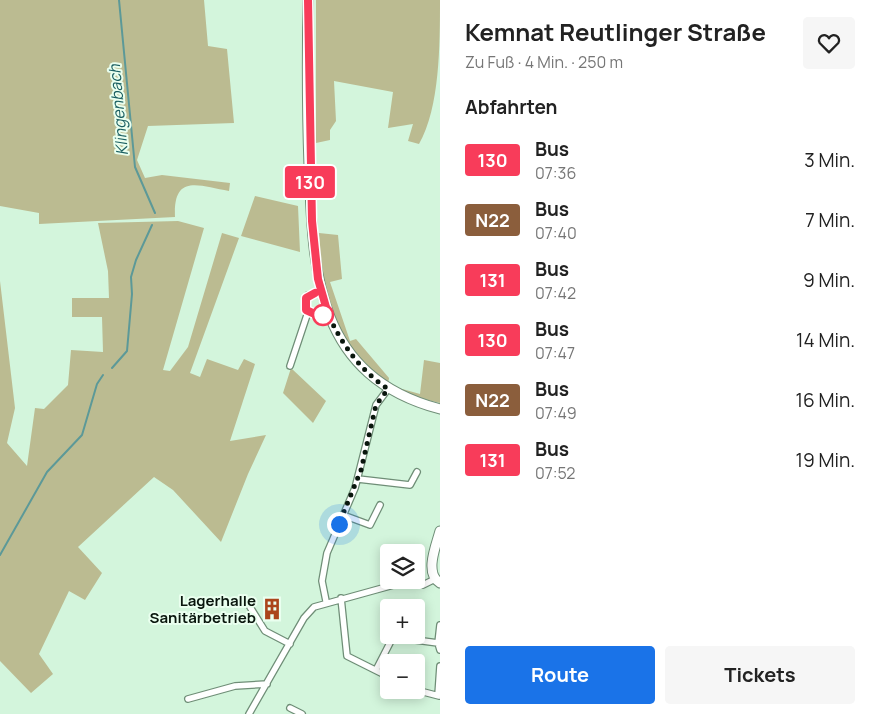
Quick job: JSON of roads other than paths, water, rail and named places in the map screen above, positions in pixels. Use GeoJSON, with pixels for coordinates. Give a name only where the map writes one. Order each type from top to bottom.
{"type":"FeatureCollection","features":[{"type":"Feature","properties":{"kind":"main road"},"geometry":{"type":"LineString","coordinates":[[308,0],[309,153],[315,262],[321,293],[328,314],[339,336],[354,358],[388,389],[414,402],[440,409]]}},
{"type":"Feature","properties":{"kind":"main road"},"geometry":{"type":"LineString","coordinates":[[438,581],[432,564],[440,531]]}},
{"type":"Feature","properties":{"kind":"street"},"geometry":{"type":"LineString","coordinates":[[321,293],[308,295],[305,306],[308,312],[317,315],[328,314]]}},
{"type":"Feature","properties":{"kind":"street"},"geometry":{"type":"LineString","coordinates":[[290,366],[308,312]]}},
{"type":"Feature","properties":{"kind":"street"},"geometry":{"type":"LineString","coordinates":[[326,601],[322,581],[324,565],[358,479],[375,408],[388,389]]}},
{"type":"Feature","properties":{"kind":"street"},"geometry":{"type":"LineString","coordinates":[[358,479],[410,485],[417,472]]}},
{"type":"Feature","properties":{"kind":"street"},"geometry":{"type":"LineString","coordinates":[[343,515],[370,526],[380,505]]}},
{"type":"Feature","properties":{"kind":"street"},"geometry":{"type":"LineString","coordinates":[[249,714],[311,609],[326,601],[408,581],[423,585],[438,581]]}},
{"type":"Feature","properties":{"kind":"street"},"geometry":{"type":"LineString","coordinates":[[341,598],[347,656],[380,672]]}},
{"type":"Feature","properties":{"kind":"street"},"geometry":{"type":"LineString","coordinates":[[250,607],[266,632],[290,644]]}},
{"type":"Feature","properties":{"kind":"street"},"geometry":{"type":"LineString","coordinates":[[440,625],[438,643],[440,650]]}},
{"type":"Feature","properties":{"kind":"street"},"geometry":{"type":"LineString","coordinates":[[376,670],[393,637],[438,643]]}},
{"type":"Feature","properties":{"kind":"street"},"geometry":{"type":"LineString","coordinates":[[425,692],[439,696],[440,666]]}},
{"type":"Feature","properties":{"kind":"street"},"geometry":{"type":"LineString","coordinates":[[188,699],[234,686],[267,684]]}},
{"type":"Feature","properties":{"kind":"street"},"geometry":{"type":"LineString","coordinates":[[290,708],[302,714]]}},
{"type":"Feature","properties":{"kind":"waterway","name":"Klingenbach"},"geometry":{"type":"LineString","coordinates":[[119,0],[135,167],[155,213]]}},
{"type":"Feature","properties":{"kind":"waterway","name":"Klingenbach"},"geometry":{"type":"LineString","coordinates":[[112,368],[127,351],[132,294],[131,277],[136,260],[152,225]]}},
{"type":"Feature","properties":{"kind":"waterway","name":"Klingenbach"},"geometry":{"type":"LineString","coordinates":[[0,555],[47,472],[82,435],[97,384],[103,375]]}},
{"type":"Feature","properties":{"kind":"place","name":"Lagerhalle Sanitärbetrieb"},"geometry":{"type":"Point","coordinates":[272,609]}}]}
